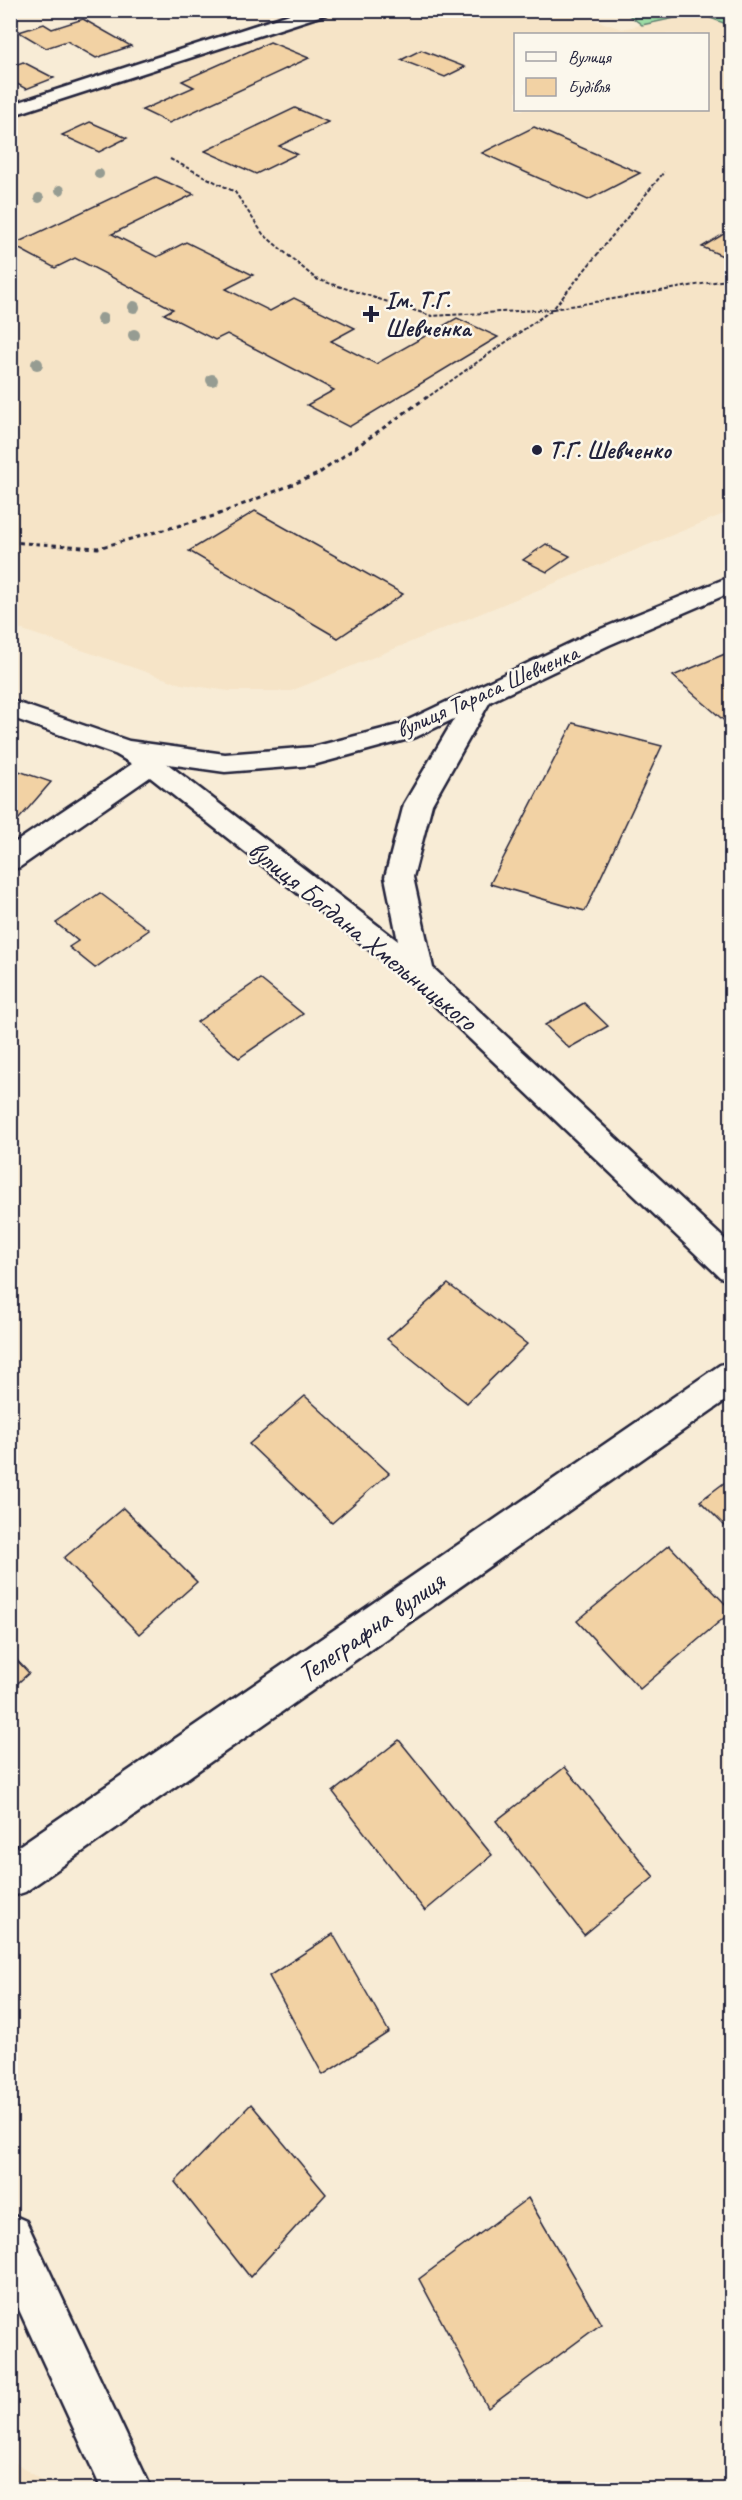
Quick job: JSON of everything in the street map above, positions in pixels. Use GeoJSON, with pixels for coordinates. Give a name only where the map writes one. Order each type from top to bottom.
{"type":"FeatureCollection","features":[{"type":"Feature","properties":{"kind":"street"},"geometry":{"type":"LineString","coordinates":[[10,111],[320,10]]}},
{"type":"Feature","properties":{"kind":"street","name":"вулиця Тараса Шевченка"},"geometry":{"type":"LineString","coordinates":[[126,749],[225,763],[313,756],[407,731],[600,639],[732,583]]}},
{"type":"Feature","properties":{"kind":"street"},"geometry":{"type":"LineString","coordinates":[[419,973],[399,877],[418,804],[479,698]]}},
{"type":"Feature","properties":{"kind":"street","name":"вулиця Богдана Хмельницького"},"geometry":{"type":"LineString","coordinates":[[10,708],[126,749],[151,764],[419,973],[732,1267]]}},
{"type":"Feature","properties":{"kind":"street"},"geometry":{"type":"LineString","coordinates":[[10,860],[151,764]]}},
{"type":"Feature","properties":{"kind":"street","name":"Телеграфна вулиця"},"geometry":{"type":"LineString","coordinates":[[10,1877],[732,1376]]}},
{"type":"Feature","properties":{"kind":"street"},"geometry":{"type":"LineString","coordinates":[[10,2237],[128,2490]]}},
{"type":"Feature","properties":{"kind":"path"},"geometry":{"type":"LineString","coordinates":[[170,159],[235,192],[263,234],[316,279],[432,316],[553,309],[732,279]]}},
{"type":"Feature","properties":{"kind":"path"},"geometry":{"type":"LineString","coordinates":[[10,542],[98,548],[214,516],[318,474],[553,309],[664,172]]}},
{"type":"Feature","properties":{"kind":"shaded area","name":"Ім. Т.Г. Шевченка"},"geometry":{"type":"Polygon","coordinates":[[[342,11],[568,11],[622,29],[698,13],[731,26],[731,511],[291,691],[229,691],[181,684],[11,626],[11,118],[342,11]]]}},
{"type":"Feature","properties":{"kind":"shaded area"},"geometry":{"type":"Polygon","coordinates":[[[11,2459],[53,2489],[11,2489],[11,2459]]]}},
{"type":"Feature","properties":{"kind":"green space"},"geometry":{"type":"Polygon","coordinates":[[[638,10],[731,11],[731,26],[698,13],[642,25],[629,15],[638,10]]]}},
{"type":"Feature","properties":{"kind":"building"},"geometry":{"type":"Polygon","coordinates":[[[105,10],[136,10],[137,11],[118,17],[105,10]]]}},
{"type":"Feature","properties":{"kind":"building"},"geometry":{"type":"Polygon","coordinates":[[[83,19],[131,46],[96,58],[67,41],[46,48],[19,32],[44,24],[52,29],[83,19]]]}},
{"type":"Feature","properties":{"kind":"building"},"geometry":{"type":"Polygon","coordinates":[[[270,42],[309,58],[169,123],[142,110],[194,87],[182,81],[270,42]]]}},
{"type":"Feature","properties":{"kind":"building"},"geometry":{"type":"Polygon","coordinates":[[[421,50],[465,67],[445,77],[401,60],[421,50]]]}},
{"type":"Feature","properties":{"kind":"building"},"geometry":{"type":"Polygon","coordinates":[[[23,62],[54,78],[26,89],[10,80],[10,67],[23,62]]]}},
{"type":"Feature","properties":{"kind":"building"},"geometry":{"type":"Polygon","coordinates":[[[295,108],[328,122],[279,146],[297,154],[256,174],[205,151],[295,108]]]}},
{"type":"Feature","properties":{"kind":"building"},"geometry":{"type":"Polygon","coordinates":[[[90,122],[127,138],[99,152],[62,135],[90,122]]]}},
{"type":"Feature","properties":{"kind":"building"},"geometry":{"type":"Polygon","coordinates":[[[534,127],[640,173],[588,200],[482,153],[534,127]]]}},
{"type":"Feature","properties":{"kind":"building"},"geometry":{"type":"Polygon","coordinates":[[[156,177],[194,194],[112,234],[157,257],[186,242],[253,275],[226,289],[270,311],[294,298],[355,328],[331,341],[376,364],[457,318],[498,337],[349,427],[307,405],[334,390],[227,334],[215,340],[164,314],[173,309],[75,258],[55,268],[12,245],[156,177]]]}},
{"type":"Feature","properties":{"kind":"building"},"geometry":{"type":"Polygon","coordinates":[[[732,229],[732,260],[702,247],[732,229]]]}},
{"type":"Feature","properties":{"kind":"building"},"geometry":{"type":"Polygon","coordinates":[[[255,511],[403,594],[338,638],[189,551],[255,511]]]}},
{"type":"Feature","properties":{"kind":"building"},"geometry":{"type":"Polygon","coordinates":[[[546,544],[570,556],[547,572],[523,560],[546,544]]]}},
{"type":"Feature","properties":{"kind":"building"},"geometry":{"type":"Polygon","coordinates":[[[732,651],[732,724],[729,725],[673,676],[732,651]]]}},
{"type":"Feature","properties":{"kind":"building"},"geometry":{"type":"Polygon","coordinates":[[[573,723],[662,746],[585,911],[490,884],[573,723]]]}},
{"type":"Feature","properties":{"kind":"building"},"geometry":{"type":"Polygon","coordinates":[[[10,768],[51,782],[19,819],[10,816],[10,768]]]}},
{"type":"Feature","properties":{"kind":"building"},"geometry":{"type":"Polygon","coordinates":[[[100,893],[149,930],[95,968],[69,947],[78,941],[56,923],[100,893]]]}},
{"type":"Feature","properties":{"kind":"building"},"geometry":{"type":"Polygon","coordinates":[[[260,979],[303,1014],[239,1058],[197,1022],[260,979]]]}},
{"type":"Feature","properties":{"kind":"building"},"geometry":{"type":"Polygon","coordinates":[[[584,1003],[608,1026],[569,1048],[545,1025],[584,1003]]]}},
{"type":"Feature","properties":{"kind":"building"},"geometry":{"type":"Polygon","coordinates":[[[448,1284],[527,1344],[467,1403],[387,1339],[448,1284]]]}},
{"type":"Feature","properties":{"kind":"building"},"geometry":{"type":"Polygon","coordinates":[[[305,1396],[389,1473],[332,1523],[249,1444],[305,1396]]]}},
{"type":"Feature","properties":{"kind":"building"},"geometry":{"type":"Polygon","coordinates":[[[732,1477],[732,1533],[700,1501],[732,1477]]]}},
{"type":"Feature","properties":{"kind":"building"},"geometry":{"type":"Polygon","coordinates":[[[123,1508],[197,1582],[139,1634],[64,1558],[123,1508]]]}},
{"type":"Feature","properties":{"kind":"building"},"geometry":{"type":"Polygon","coordinates":[[[669,1545],[732,1611],[640,1689],[577,1621],[669,1545]]]}},
{"type":"Feature","properties":{"kind":"building"},"geometry":{"type":"Polygon","coordinates":[[[10,1653],[29,1673],[10,1690],[10,1653]]]}},
{"type":"Feature","properties":{"kind":"building"},"geometry":{"type":"Polygon","coordinates":[[[399,1740],[492,1855],[425,1911],[333,1792],[399,1740]]]}},
{"type":"Feature","properties":{"kind":"building"},"geometry":{"type":"Polygon","coordinates":[[[565,1767],[654,1877],[584,1935],[496,1821],[565,1767]]]}},
{"type":"Feature","properties":{"kind":"building"},"geometry":{"type":"Polygon","coordinates":[[[333,1934],[389,2032],[323,2075],[269,1976],[333,1934]]]}},
{"type":"Feature","properties":{"kind":"building"},"geometry":{"type":"Polygon","coordinates":[[[251,2104],[326,2194],[250,2277],[175,2182],[251,2104]]]}},
{"type":"Feature","properties":{"kind":"building"},"geometry":{"type":"Polygon","coordinates":[[[528,2198],[601,2324],[488,2408],[419,2279],[528,2198]]]}},
{"type":"Feature","properties":{"kind":"place","name":"Ім. Т.Г. Шевченка"},"geometry":{"type":"Point","coordinates":[371,314]}},
{"type":"Feature","properties":{"kind":"place","name":"Т.Г. Шевченко"},"geometry":{"type":"Point","coordinates":[537,450]}}]}
